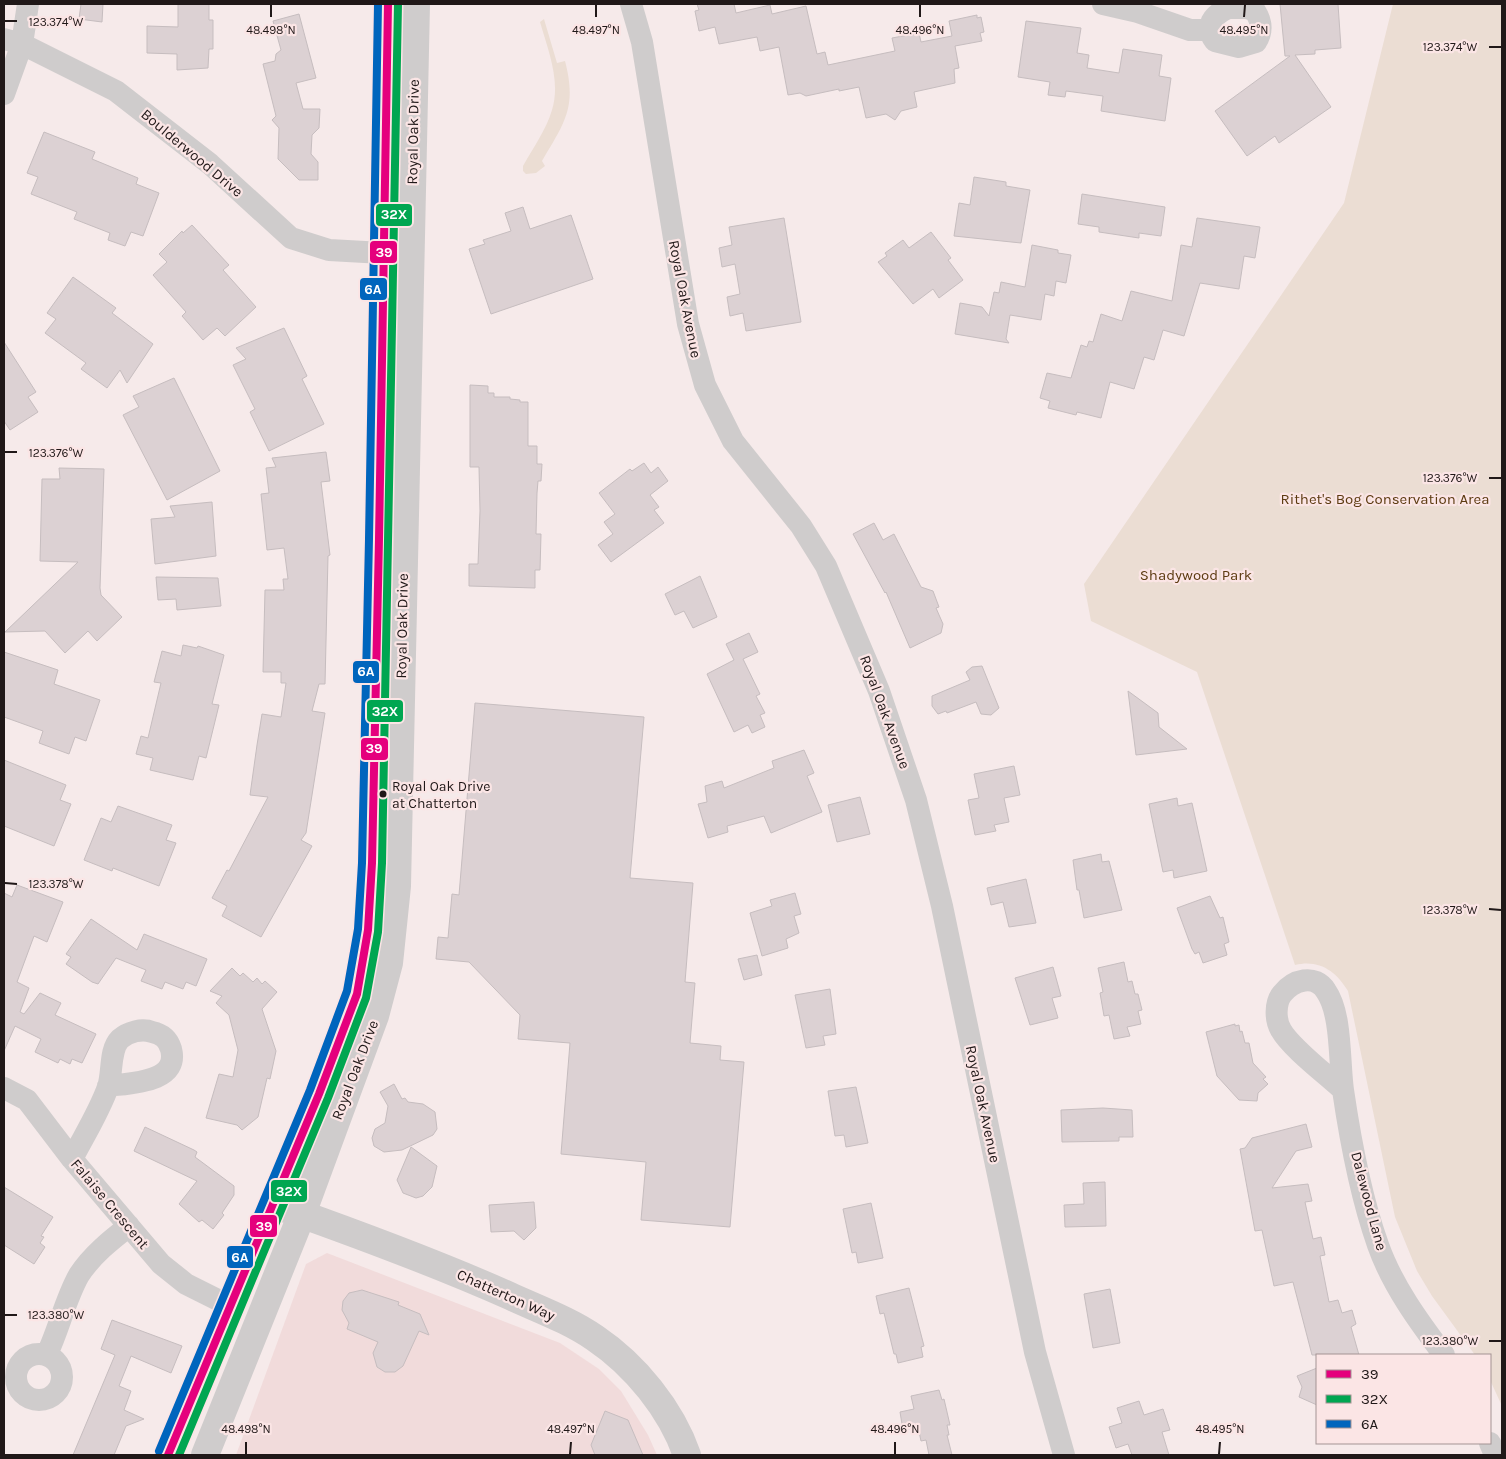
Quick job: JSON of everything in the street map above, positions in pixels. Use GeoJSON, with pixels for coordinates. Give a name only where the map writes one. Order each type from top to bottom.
{"type":"FeatureCollection","features":[{"type":"Feature","properties":{"kind":"main road","name":"Royal Oak Drive"},"geometry":{"type":"LineString","coordinates":[[168,1455],[273,1204],[357,994],[368,930],[372,863],[380,539],[388,4]]}},
{"type":"Feature","properties":{"kind":"main road","name":"Royal Oak Drive"},"geometry":{"type":"LineString","coordinates":[[205,1455],[302,1214],[375,1016],[389,962],[397,886],[416,4]]}},
{"type":"Feature","properties":{"kind":"main road","name":"Chatterton Way"},"geometry":{"type":"LineString","coordinates":[[273,1204],[473,1279],[553,1315],[594,1338],[640,1378],[663,1407],[687,1455]]}},
{"type":"Feature","properties":{"kind":"street"},"geometry":{"type":"LineString","coordinates":[[4,94],[13,41],[28,4]]}},
{"type":"Feature","properties":{"kind":"street","name":"Royal Oak Avenue"},"geometry":{"type":"LineString","coordinates":[[631,4],[642,42],[694,355],[705,385],[733,441],[801,526],[826,566],[879,691],[916,800],[942,906],[1034,1352],[1064,1455]]}},
{"type":"Feature","properties":{"kind":"street"},"geometry":{"type":"LineString","coordinates":[[1102,4],[1138,12],[1190,30],[1209,30]]}},
{"type":"Feature","properties":{"kind":"street","name":"Boulderwood Drive"},"geometry":{"type":"LineString","coordinates":[[13,41],[116,92],[210,164],[291,238],[329,250],[410,255]]}},
{"type":"Feature","properties":{"kind":"street"},"geometry":{"type":"LineString","coordinates":[[72,1160],[108,1086]]}},
{"type":"Feature","properties":{"kind":"street","name":"Falaise Crescent"},"geometry":{"type":"LineString","coordinates":[[4,1088],[27,1100],[72,1160],[167,1269],[186,1284],[230,1306]]}},
{"type":"Feature","properties":{"kind":"street","name":"Dalewood Lane"},"geometry":{"type":"LineString","coordinates":[[1343,1090],[1366,1202],[1378,1246],[1398,1288],[1443,1354]]}},
{"type":"Feature","properties":{"kind":"street"},"geometry":{"type":"LineString","coordinates":[[47,1354],[59,1328],[67,1300],[80,1274],[101,1248],[129,1226]]}},
{"type":"Feature","properties":{"kind":"shaded area"},"geometry":{"type":"Polygon","coordinates":[[[327,1253],[560,1343],[599,1369],[621,1391],[648,1435],[657,1455],[236,1455],[306,1264],[327,1253]]]}},
{"type":"Feature","properties":{"kind":"green space"},"geometry":{"type":"Polygon","coordinates":[[[1393,4],[1502,4],[1502,1406],[1491,1382],[1491,1354],[1474,1354],[1432,1296],[1417,1271],[1395,1217],[1348,991],[1338,978],[1326,968],[1312,964],[1295,965],[1197,672],[1091,621],[1084,584],[1344,203],[1393,4]]]}},
{"type":"Feature","properties":{"kind":"green space"},"geometry":{"type":"Polygon","coordinates":[[[544,19],[557,63],[565,61],[570,91],[569,103],[563,124],[542,161],[545,166],[536,173],[526,174],[523,171],[523,166],[546,125],[554,99],[554,77],[550,55],[540,22],[544,19]]]}},
{"type":"Feature","properties":{"kind":"building"},"geometry":{"type":"Polygon","coordinates":[[[81,4],[103,4],[102,22],[79,19],[81,4]]]}},
{"type":"Feature","properties":{"kind":"building"},"geometry":{"type":"Polygon","coordinates":[[[178,4],[209,4],[209,20],[213,20],[213,49],[209,49],[208,68],[177,70],[177,54],[147,53],[147,26],[178,27],[178,4]]]}},
{"type":"Feature","properties":{"kind":"building"},"geometry":{"type":"Polygon","coordinates":[[[697,4],[734,4],[736,13],[770,5],[772,14],[806,6],[817,54],[825,52],[828,65],[895,51],[892,38],[919,33],[921,42],[952,36],[949,21],[977,15],[977,18],[981,17],[984,32],[980,33],[982,41],[955,46],[959,68],[954,69],[955,83],[914,92],[917,107],[901,111],[895,120],[886,114],[866,118],[859,87],[806,96],[800,93],[788,95],[779,47],[760,51],[757,37],[719,44],[715,27],[699,31],[695,11],[699,10],[697,4]]]}},
{"type":"Feature","properties":{"kind":"building"},"geometry":{"type":"Polygon","coordinates":[[[1280,4],[1338,4],[1341,48],[1315,50],[1315,54],[1295,55],[1331,107],[1279,143],[1275,136],[1247,156],[1215,111],[1290,56],[1285,56],[1280,4]]]}},
{"type":"Feature","properties":{"kind":"building"},"geometry":{"type":"Polygon","coordinates":[[[299,14],[316,78],[296,83],[303,109],[320,109],[319,128],[312,135],[311,154],[318,162],[318,180],[299,180],[278,159],[279,128],[272,120],[276,116],[263,64],[275,61],[276,54],[281,50],[273,21],[299,14]]]}},
{"type":"Feature","properties":{"kind":"building"},"geometry":{"type":"Polygon","coordinates":[[[1026,21],[1081,28],[1077,53],[1089,55],[1087,68],[1119,73],[1123,49],[1162,55],[1159,76],[1171,78],[1165,121],[1101,111],[1103,96],[1066,91],[1065,97],[1048,95],[1050,82],[1018,77],[1026,21]]]}},
{"type":"Feature","properties":{"kind":"building"},"geometry":{"type":"Polygon","coordinates":[[[44,132],[95,152],[92,159],[138,178],[136,184],[159,193],[143,236],[131,232],[125,246],[108,240],[110,233],[74,219],[77,212],[31,194],[38,177],[27,173],[44,132]]]}},
{"type":"Feature","properties":{"kind":"building"},"geometry":{"type":"Polygon","coordinates":[[[974,177],[1006,182],[1006,186],[1030,190],[1021,243],[954,236],[959,203],[970,205],[974,177]]]}},
{"type":"Feature","properties":{"kind":"building"},"geometry":{"type":"Polygon","coordinates":[[[1082,194],[1165,207],[1161,236],[1139,233],[1139,238],[1099,232],[1099,227],[1078,224],[1082,194]]]}},
{"type":"Feature","properties":{"kind":"building"},"geometry":{"type":"Polygon","coordinates":[[[523,207],[530,229],[571,215],[593,279],[491,314],[469,249],[485,244],[483,240],[511,231],[505,213],[523,207]]]}},
{"type":"Feature","properties":{"kind":"building"},"geometry":{"type":"Polygon","coordinates":[[[784,218],[801,322],[746,331],[743,313],[730,316],[727,297],[740,294],[735,264],[722,267],[719,248],[732,245],[729,227],[784,218]]]}},
{"type":"Feature","properties":{"kind":"building"},"geometry":{"type":"Polygon","coordinates":[[[1197,218],[1260,227],[1255,258],[1244,256],[1239,289],[1200,283],[1184,336],[1163,330],[1154,360],[1144,357],[1134,389],[1110,382],[1101,418],[1077,412],[1076,415],[1048,408],[1050,401],[1040,398],[1047,373],[1071,378],[1081,345],[1087,347],[1089,341],[1093,342],[1101,314],[1122,321],[1131,291],[1172,301],[1181,245],[1192,247],[1197,218]]]}},
{"type":"Feature","properties":{"kind":"building"},"geometry":{"type":"Polygon","coordinates":[[[192,225],[229,265],[223,270],[256,307],[225,336],[217,328],[203,340],[182,316],[186,312],[153,275],[167,262],[159,254],[182,231],[183,233],[192,225]]]}},
{"type":"Feature","properties":{"kind":"building"},"geometry":{"type":"Polygon","coordinates":[[[931,232],[951,258],[948,260],[963,280],[939,298],[933,289],[913,304],[878,262],[887,256],[885,253],[903,240],[909,248],[931,232]]]}},
{"type":"Feature","properties":{"kind":"building"},"geometry":{"type":"Polygon","coordinates":[[[1032,245],[1058,250],[1058,253],[1071,255],[1066,283],[1056,281],[1054,296],[1045,294],[1041,320],[1010,315],[1006,339],[1009,343],[955,334],[960,303],[982,307],[989,316],[994,292],[999,293],[1001,282],[1025,287],[1032,245]]]}},
{"type":"Feature","properties":{"kind":"building"},"geometry":{"type":"Polygon","coordinates":[[[73,277],[116,308],[112,313],[153,344],[127,383],[120,370],[107,388],[81,369],[86,363],[45,333],[56,319],[47,313],[73,277]]]}},
{"type":"Feature","properties":{"kind":"building"},"geometry":{"type":"Polygon","coordinates":[[[284,328],[307,376],[302,379],[324,424],[269,451],[250,412],[255,409],[233,365],[246,359],[236,348],[284,328]]]}},
{"type":"Feature","properties":{"kind":"building"},"geometry":{"type":"Polygon","coordinates":[[[4,342],[36,392],[28,397],[38,412],[10,430],[4,421],[4,342]]]}},
{"type":"Feature","properties":{"kind":"building"},"geometry":{"type":"Polygon","coordinates":[[[174,378],[220,471],[167,500],[123,415],[139,407],[133,396],[174,378]]]}},
{"type":"Feature","properties":{"kind":"building"},"geometry":{"type":"Polygon","coordinates":[[[470,385],[488,386],[488,393],[494,393],[494,397],[510,397],[510,399],[520,400],[520,402],[528,402],[528,446],[537,446],[537,464],[542,464],[541,481],[538,481],[536,534],[541,534],[540,570],[535,570],[535,588],[469,586],[469,564],[478,564],[480,511],[479,467],[470,467],[470,385]]]}},
{"type":"Feature","properties":{"kind":"building"},"geometry":{"type":"Polygon","coordinates":[[[326,452],[330,481],[321,482],[330,555],[328,556],[325,684],[319,684],[312,711],[325,713],[306,833],[301,840],[312,846],[261,937],[222,916],[227,906],[212,898],[227,870],[229,871],[268,797],[250,795],[257,745],[262,714],[281,717],[286,683],[281,683],[281,672],[263,672],[265,590],[284,590],[283,579],[288,579],[284,548],[267,550],[261,494],[269,493],[266,468],[276,467],[272,458],[326,452]]]}},
{"type":"Feature","properties":{"kind":"building"},"geometry":{"type":"Polygon","coordinates":[[[644,463],[651,473],[658,467],[668,481],[650,495],[659,507],[654,510],[664,523],[611,562],[598,545],[613,534],[604,522],[615,514],[599,493],[630,469],[632,471],[644,463]]]}},
{"type":"Feature","properties":{"kind":"building"},"geometry":{"type":"Polygon","coordinates":[[[59,468],[104,469],[100,588],[101,595],[122,617],[97,641],[88,631],[65,653],[45,631],[5,632],[78,562],[40,561],[42,479],[60,479],[59,468]]]}},
{"type":"Feature","properties":{"kind":"building"},"geometry":{"type":"Polygon","coordinates":[[[212,502],[216,556],[155,564],[151,519],[175,517],[170,506],[212,502]]]}},
{"type":"Feature","properties":{"kind":"building"},"geometry":{"type":"Polygon","coordinates":[[[874,523],[883,540],[894,534],[921,587],[933,591],[939,607],[936,608],[943,624],[941,633],[910,648],[886,592],[853,534],[874,523]]]}},
{"type":"Feature","properties":{"kind":"building"},"geometry":{"type":"Polygon","coordinates":[[[700,576],[717,617],[693,628],[684,611],[675,615],[665,594],[700,576]]]}},
{"type":"Feature","properties":{"kind":"building"},"geometry":{"type":"Polygon","coordinates":[[[156,577],[218,578],[221,606],[177,610],[176,599],[158,600],[156,577]]]}},
{"type":"Feature","properties":{"kind":"building"},"geometry":{"type":"Polygon","coordinates":[[[749,633],[758,652],[743,659],[760,694],[756,696],[765,713],[760,715],[765,727],[752,733],[748,725],[734,732],[707,674],[734,660],[726,644],[749,633]]]}},
{"type":"Feature","properties":{"kind":"building"},"geometry":{"type":"Polygon","coordinates":[[[183,645],[197,648],[198,646],[224,655],[212,704],[219,705],[206,758],[199,756],[193,780],[150,770],[153,758],[136,754],[141,736],[148,738],[161,683],[154,682],[162,651],[181,656],[183,645]]]}},
{"type":"Feature","properties":{"kind":"building"},"geometry":{"type":"Polygon","coordinates":[[[4,652],[58,670],[54,684],[100,700],[86,741],[75,737],[69,754],[39,743],[43,731],[4,717],[4,652]]]}},
{"type":"Feature","properties":{"kind":"building"},"geometry":{"type":"Polygon","coordinates":[[[982,666],[999,708],[991,715],[981,714],[976,702],[947,713],[946,711],[938,714],[932,706],[932,696],[970,680],[966,672],[972,667],[982,666]]]}},
{"type":"Feature","properties":{"kind":"building"},"geometry":{"type":"Polygon","coordinates":[[[1128,691],[1158,713],[1159,727],[1187,749],[1136,755],[1128,691]]]}},
{"type":"Feature","properties":{"kind":"building"},"geometry":{"type":"Polygon","coordinates":[[[475,703],[644,717],[630,878],[693,883],[685,982],[695,983],[690,1043],[721,1046],[720,1060],[744,1062],[730,1227],[641,1220],[646,1162],[561,1154],[570,1043],[518,1039],[520,1015],[469,962],[436,959],[438,937],[448,938],[452,894],[459,895],[475,703]]]}},
{"type":"Feature","properties":{"kind":"building"},"geometry":{"type":"Polygon","coordinates":[[[804,750],[814,773],[807,776],[822,812],[771,833],[764,816],[727,826],[728,832],[708,838],[698,804],[707,802],[705,786],[722,781],[724,788],[774,768],[772,761],[804,750]]]}},
{"type":"Feature","properties":{"kind":"building"},"geometry":{"type":"Polygon","coordinates":[[[4,760],[66,785],[60,800],[71,804],[54,846],[4,826],[4,760]]]}},
{"type":"Feature","properties":{"kind":"building"},"geometry":{"type":"Polygon","coordinates":[[[1014,766],[1020,795],[1004,798],[1009,822],[994,825],[996,831],[975,835],[968,800],[979,798],[974,774],[1014,766]]]}},
{"type":"Feature","properties":{"kind":"building"},"geometry":{"type":"Polygon","coordinates":[[[860,797],[870,834],[837,842],[828,805],[860,797]]]}},
{"type":"Feature","properties":{"kind":"building"},"geometry":{"type":"Polygon","coordinates":[[[1177,798],[1178,806],[1192,803],[1207,871],[1174,878],[1173,870],[1163,872],[1149,804],[1177,798]]]}},
{"type":"Feature","properties":{"kind":"building"},"geometry":{"type":"Polygon","coordinates":[[[118,806],[172,825],[166,840],[176,843],[159,886],[113,868],[112,871],[84,860],[101,818],[111,822],[118,806]]]}},
{"type":"Feature","properties":{"kind":"building"},"geometry":{"type":"Polygon","coordinates":[[[1101,854],[1102,862],[1109,861],[1122,910],[1084,918],[1079,890],[1077,890],[1073,860],[1101,854]]]}},
{"type":"Feature","properties":{"kind":"building"},"geometry":{"type":"Polygon","coordinates":[[[1026,879],[1036,923],[1009,927],[1003,902],[991,905],[987,888],[1026,879]]]}},
{"type":"Feature","properties":{"kind":"building"},"geometry":{"type":"Polygon","coordinates":[[[17,885],[63,902],[47,942],[34,936],[17,982],[29,988],[20,1012],[24,1014],[40,993],[61,1003],[55,1015],[96,1034],[82,1063],[72,1059],[70,1064],[60,1059],[58,1063],[35,1052],[41,1039],[15,1026],[4,1051],[4,893],[12,897],[17,885]]]}},
{"type":"Feature","properties":{"kind":"building"},"geometry":{"type":"Polygon","coordinates":[[[795,893],[801,914],[794,916],[799,933],[786,939],[788,948],[762,956],[750,913],[772,906],[770,900],[795,893]]]}},
{"type":"Feature","properties":{"kind":"building"},"geometry":{"type":"Polygon","coordinates":[[[1210,896],[1220,918],[1223,917],[1229,942],[1224,944],[1227,955],[1203,963],[1199,952],[1195,954],[1192,949],[1177,908],[1210,896]]]}},
{"type":"Feature","properties":{"kind":"building"},"geometry":{"type":"Polygon","coordinates":[[[91,919],[137,950],[144,934],[207,959],[196,986],[186,982],[183,989],[165,982],[162,989],[141,981],[146,970],[116,958],[98,984],[92,982],[66,964],[71,957],[66,954],[91,919]]]}},
{"type":"Feature","properties":{"kind":"building"},"geometry":{"type":"Polygon","coordinates":[[[757,955],[762,975],[744,980],[738,959],[757,955]]]}},
{"type":"Feature","properties":{"kind":"building"},"geometry":{"type":"Polygon","coordinates":[[[1124,962],[1128,982],[1132,981],[1135,994],[1138,994],[1142,1010],[1138,1011],[1141,1024],[1127,1027],[1130,1036],[1114,1039],[1109,1015],[1104,1016],[1100,993],[1103,992],[1098,968],[1124,962]]]}},
{"type":"Feature","properties":{"kind":"building"},"geometry":{"type":"Polygon","coordinates":[[[1053,967],[1061,996],[1052,998],[1058,1018],[1030,1025],[1015,978],[1053,967]]]}},
{"type":"Feature","properties":{"kind":"building"},"geometry":{"type":"Polygon","coordinates":[[[232,968],[240,976],[243,973],[253,982],[257,978],[262,984],[265,981],[277,992],[262,1009],[276,1051],[270,1079],[267,1078],[258,1117],[242,1130],[237,1125],[206,1118],[219,1074],[233,1077],[238,1050],[229,1015],[216,1003],[222,996],[210,991],[232,968]]]}},
{"type":"Feature","properties":{"kind":"building"},"geometry":{"type":"Polygon","coordinates":[[[830,989],[836,1034],[823,1036],[825,1045],[806,1048],[795,995],[830,989]]]}},
{"type":"Feature","properties":{"kind":"building"},"geometry":{"type":"Polygon","coordinates":[[[1235,1024],[1235,1026],[1239,1025],[1245,1043],[1249,1043],[1253,1063],[1266,1077],[1263,1079],[1268,1084],[1258,1093],[1257,1101],[1239,1100],[1217,1076],[1206,1032],[1235,1024]]]}},
{"type":"Feature","properties":{"kind":"building"},"geometry":{"type":"Polygon","coordinates":[[[394,1084],[402,1099],[405,1098],[408,1102],[423,1104],[435,1112],[437,1129],[433,1135],[402,1150],[384,1152],[374,1146],[372,1138],[375,1129],[385,1123],[388,1106],[380,1092],[394,1084]]]}},
{"type":"Feature","properties":{"kind":"building"},"geometry":{"type":"Polygon","coordinates":[[[856,1087],[868,1143],[846,1147],[844,1135],[835,1136],[828,1091],[856,1087]]]}},
{"type":"Feature","properties":{"kind":"building"},"geometry":{"type":"Polygon","coordinates":[[[1103,1108],[1132,1110],[1133,1137],[1119,1137],[1119,1141],[1062,1142],[1061,1110],[1103,1108]]]}},
{"type":"Feature","properties":{"kind":"building"},"geometry":{"type":"Polygon","coordinates":[[[1306,1124],[1312,1147],[1296,1151],[1272,1188],[1308,1184],[1312,1201],[1305,1202],[1313,1239],[1321,1237],[1325,1255],[1320,1256],[1329,1302],[1338,1300],[1342,1313],[1352,1310],[1356,1324],[1351,1327],[1359,1354],[1312,1355],[1293,1282],[1274,1286],[1262,1230],[1255,1231],[1240,1149],[1245,1148],[1252,1138],[1306,1124]]]}},
{"type":"Feature","properties":{"kind":"building"},"geometry":{"type":"Polygon","coordinates":[[[145,1127],[194,1150],[197,1152],[195,1157],[234,1186],[234,1195],[222,1213],[224,1215],[213,1229],[202,1220],[199,1222],[179,1204],[197,1181],[134,1151],[145,1127]]]}},
{"type":"Feature","properties":{"kind":"building"},"geometry":{"type":"Polygon","coordinates":[[[411,1147],[437,1166],[432,1187],[423,1196],[416,1198],[403,1193],[397,1180],[411,1147]]]}},
{"type":"Feature","properties":{"kind":"building"},"geometry":{"type":"Polygon","coordinates":[[[1105,1182],[1106,1226],[1065,1227],[1064,1205],[1084,1204],[1083,1183],[1105,1182]]]}},
{"type":"Feature","properties":{"kind":"building"},"geometry":{"type":"Polygon","coordinates":[[[4,1187],[53,1217],[41,1236],[44,1237],[40,1243],[45,1247],[34,1264],[4,1245],[4,1187]]]}},
{"type":"Feature","properties":{"kind":"building"},"geometry":{"type":"Polygon","coordinates":[[[534,1202],[536,1228],[524,1240],[514,1231],[491,1232],[489,1205],[534,1202]]]}},
{"type":"Feature","properties":{"kind":"building"},"geometry":{"type":"Polygon","coordinates":[[[871,1203],[883,1258],[858,1263],[856,1252],[852,1253],[843,1209],[871,1203]]]}},
{"type":"Feature","properties":{"kind":"building"},"geometry":{"type":"Polygon","coordinates":[[[909,1288],[924,1346],[921,1347],[923,1357],[898,1363],[884,1313],[880,1314],[876,1296],[909,1288]]]}},
{"type":"Feature","properties":{"kind":"building"},"geometry":{"type":"Polygon","coordinates":[[[1110,1289],[1120,1343],[1093,1348],[1084,1294],[1110,1289]]]}},
{"type":"Feature","properties":{"kind":"building"},"geometry":{"type":"Polygon","coordinates":[[[362,1290],[399,1302],[398,1305],[420,1314],[429,1335],[419,1331],[403,1366],[395,1372],[385,1372],[377,1367],[373,1353],[378,1342],[347,1329],[349,1323],[342,1310],[343,1301],[349,1293],[362,1290]]]}},
{"type":"Feature","properties":{"kind":"building"},"geometry":{"type":"Polygon","coordinates":[[[112,1320],[182,1346],[171,1373],[131,1356],[119,1386],[131,1391],[124,1410],[144,1419],[126,1426],[114,1455],[73,1455],[115,1355],[101,1349],[112,1320]]]}},
{"type":"Feature","properties":{"kind":"building"},"geometry":{"type":"Polygon","coordinates":[[[1316,1368],[1316,1405],[1299,1397],[1302,1387],[1297,1376],[1316,1368]]]}},
{"type":"Feature","properties":{"kind":"building"},"geometry":{"type":"Polygon","coordinates":[[[939,1390],[942,1400],[944,1399],[950,1425],[947,1425],[949,1435],[947,1435],[952,1455],[929,1455],[926,1440],[921,1441],[918,1427],[903,1430],[900,1412],[914,1409],[911,1396],[939,1390]]]}},
{"type":"Feature","properties":{"kind":"building"},"geometry":{"type":"Polygon","coordinates":[[[1139,1401],[1144,1415],[1163,1409],[1170,1430],[1162,1432],[1169,1455],[1132,1455],[1128,1444],[1116,1448],[1109,1427],[1122,1423],[1117,1408],[1139,1401]]]}},
{"type":"Feature","properties":{"kind":"building"},"geometry":{"type":"Polygon","coordinates":[[[605,1411],[628,1420],[643,1455],[595,1455],[591,1445],[605,1411]]]}},
{"type":"Feature","properties":{"kind":"transit line","name":"6A"},"geometry":{"type":"LineString","coordinates":[[159,1451],[310,1090],[347,991],[358,929],[362,863],[378,4]]}},
{"type":"Feature","properties":{"kind":"transit line","name":"39"},"geometry":{"type":"LineString","coordinates":[[168,1455],[319,1094],[357,994],[368,930],[372,863],[379,539],[388,4]]}},
{"type":"Feature","properties":{"kind":"transit line","name":"32X"},"geometry":{"type":"LineString","coordinates":[[179,1455],[328,1098],[366,998],[378,932],[382,863],[398,4]]}},
{"type":"Feature","properties":{"kind":"place","name":"Royal Oak Drive at Chatterton"},"geometry":{"type":"Point","coordinates":[383,794]}},
{"type":"Feature","properties":{"kind":"park label","name":"Rithet's Bog Conservation Area"},"geometry":{"type":"Point","coordinates":[1385,499]}},
{"type":"Feature","properties":{"kind":"park label","name":"Shadywood Park"},"geometry":{"type":"Point","coordinates":[1196,575]}}]}
